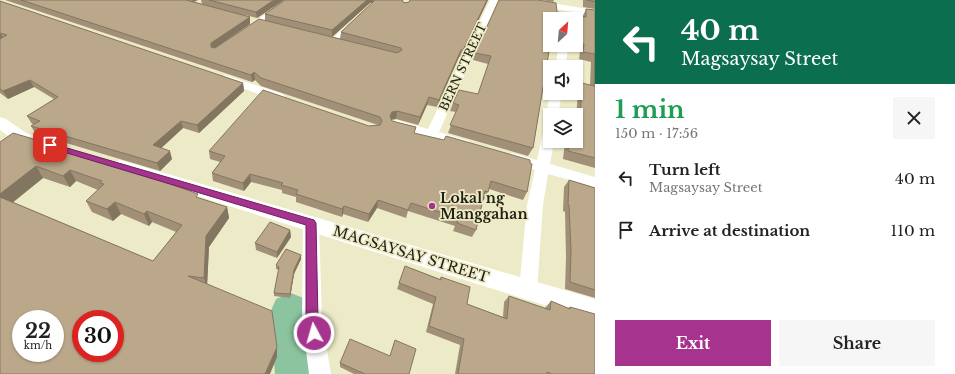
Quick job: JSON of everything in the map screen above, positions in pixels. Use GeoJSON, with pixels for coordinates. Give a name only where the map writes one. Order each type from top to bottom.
{"type":"FeatureCollection","features":[{"type":"Feature","properties":{"kind":"street","name":"BERN STREET"},"geometry":{"type":"LineString","coordinates":[[432,134],[494,0]]}},
{"type":"Feature","properties":{"kind":"street"},"geometry":{"type":"LineString","coordinates":[[518,0],[571,4],[595,13]]}},
{"type":"Feature","properties":{"kind":"street"},"geometry":{"type":"LineString","coordinates":[[216,76],[291,101]]}},
{"type":"Feature","properties":{"kind":"street"},"geometry":{"type":"LineString","coordinates":[[0,122],[20,136],[57,148]]}},
{"type":"Feature","properties":{"kind":"street"},"geometry":{"type":"LineString","coordinates":[[396,124],[476,148]]}},
{"type":"Feature","properties":{"kind":"street"},"geometry":{"type":"LineString","coordinates":[[528,290],[535,205],[547,148]]}},
{"type":"Feature","properties":{"kind":"street"},"geometry":{"type":"LineString","coordinates":[[499,154],[595,182]]}},
{"type":"Feature","properties":{"kind":"street","name":"MAGSAYSAY STREET"},"geometry":{"type":"LineString","coordinates":[[108,163],[311,223],[595,310]]}},
{"type":"Feature","properties":{"kind":"street"},"geometry":{"type":"LineString","coordinates":[[311,223],[312,320],[320,374]]}},
{"type":"Feature","properties":{"kind":"lane"},"geometry":{"type":"LineString","coordinates":[[251,26],[290,0]]}},
{"type":"Feature","properties":{"kind":"lane"},"geometry":{"type":"LineString","coordinates":[[249,20],[264,24]]}},
{"type":"Feature","properties":{"kind":"lane"},"geometry":{"type":"LineString","coordinates":[[333,41],[355,20]]}},
{"type":"Feature","properties":{"kind":"lane"},"geometry":{"type":"LineString","coordinates":[[326,39],[340,43]]}},
{"type":"Feature","properties":{"kind":"building"},"geometry":{"type":"Polygon","coordinates":[[[21,0],[186,0],[250,17],[211,43],[211,47],[215,48],[259,19],[397,53],[402,50],[401,48],[341,32],[375,0],[402,0],[404,3],[409,2],[410,0],[487,0],[463,50],[461,50],[439,100],[429,97],[420,117],[397,111],[392,112],[390,116],[392,121],[416,127],[414,133],[444,140],[446,136],[530,160],[530,163],[532,164],[527,192],[491,181],[488,192],[485,191],[476,230],[457,223],[458,218],[411,203],[408,210],[378,200],[369,214],[344,206],[342,209],[296,194],[298,190],[281,185],[283,183],[250,174],[243,183],[212,173],[225,156],[209,151],[263,90],[369,126],[380,125],[382,121],[380,117],[261,78],[254,72],[251,75],[21,0]]]}},
{"type":"Feature","properties":{"kind":"building"},"geometry":{"type":"Polygon","coordinates":[[[209,0],[274,0],[256,12],[209,0]]]}},
{"type":"Feature","properties":{"kind":"building"},"geometry":{"type":"Polygon","coordinates":[[[285,0],[367,0],[332,30],[265,14],[285,0]]]}},
{"type":"Feature","properties":{"kind":"building"},"geometry":{"type":"Polygon","coordinates":[[[499,0],[538,0],[556,3],[557,12],[543,12],[543,52],[549,52],[548,60],[543,60],[543,87],[533,148],[450,125],[459,105],[453,103],[459,90],[478,94],[491,56],[475,53],[499,0]]]}},
{"type":"Feature","properties":{"kind":"building"},"geometry":{"type":"Polygon","coordinates":[[[0,1],[243,83],[197,125],[181,121],[153,145],[170,151],[157,163],[31,126],[40,121],[27,116],[58,97],[30,80],[3,91],[0,89],[0,39],[7,35],[0,33],[0,1]]]}},
{"type":"Feature","properties":{"kind":"building"},"geometry":{"type":"Polygon","coordinates":[[[586,9],[595,10],[595,54],[583,52],[583,16],[586,17],[586,9]]]}},
{"type":"Feature","properties":{"kind":"building"},"geometry":{"type":"Polygon","coordinates":[[[595,54],[595,158],[568,151],[568,148],[583,148],[583,108],[581,108],[581,100],[583,100],[583,83],[594,86],[595,54]]]}},
{"type":"Feature","properties":{"kind":"building"},"geometry":{"type":"Polygon","coordinates":[[[13,133],[143,171],[140,173],[198,194],[196,197],[227,207],[206,236],[204,278],[188,276],[272,311],[277,347],[265,374],[0,374],[0,197],[153,261],[182,225],[147,211],[144,214],[115,202],[107,209],[86,201],[104,184],[100,183],[102,181],[70,170],[63,176],[36,166],[0,194],[0,142],[13,133]]]}},
{"type":"Feature","properties":{"kind":"building"},"geometry":{"type":"Polygon","coordinates":[[[569,180],[595,188],[595,290],[570,282],[571,251],[568,205],[569,180]]]}},
{"type":"Feature","properties":{"kind":"building"},"geometry":{"type":"Polygon","coordinates":[[[270,222],[290,230],[277,252],[255,243],[270,222]]]}},
{"type":"Feature","properties":{"kind":"building"},"geometry":{"type":"Polygon","coordinates":[[[286,249],[301,255],[294,270],[290,294],[274,293],[279,267],[276,265],[286,249]]]}},
{"type":"Feature","properties":{"kind":"building"},"geometry":{"type":"Polygon","coordinates":[[[405,266],[441,280],[441,277],[470,287],[467,304],[507,319],[509,296],[550,310],[551,301],[570,309],[570,307],[595,314],[595,374],[552,374],[547,372],[547,374],[458,374],[464,339],[429,326],[436,297],[399,283],[405,266]]]}},
{"type":"Feature","properties":{"kind":"building"},"geometry":{"type":"Polygon","coordinates":[[[350,339],[390,356],[395,340],[416,349],[409,374],[365,374],[340,363],[350,339]]]}},
{"type":"Feature","properties":{"kind":"waterway"},"geometry":{"type":"LineString","coordinates":[[291,313],[299,374]]}},
{"type":"Feature","properties":{"kind":"place","name":"Lokal ng Manggahan"},"geometry":{"type":"Point","coordinates":[432,206]}},
{"type":"Feature","properties":{"kind":"route"},"geometry":{"type":"LineString","coordinates":[[50,145],[311,223],[312,320],[314,333]]}}]}
